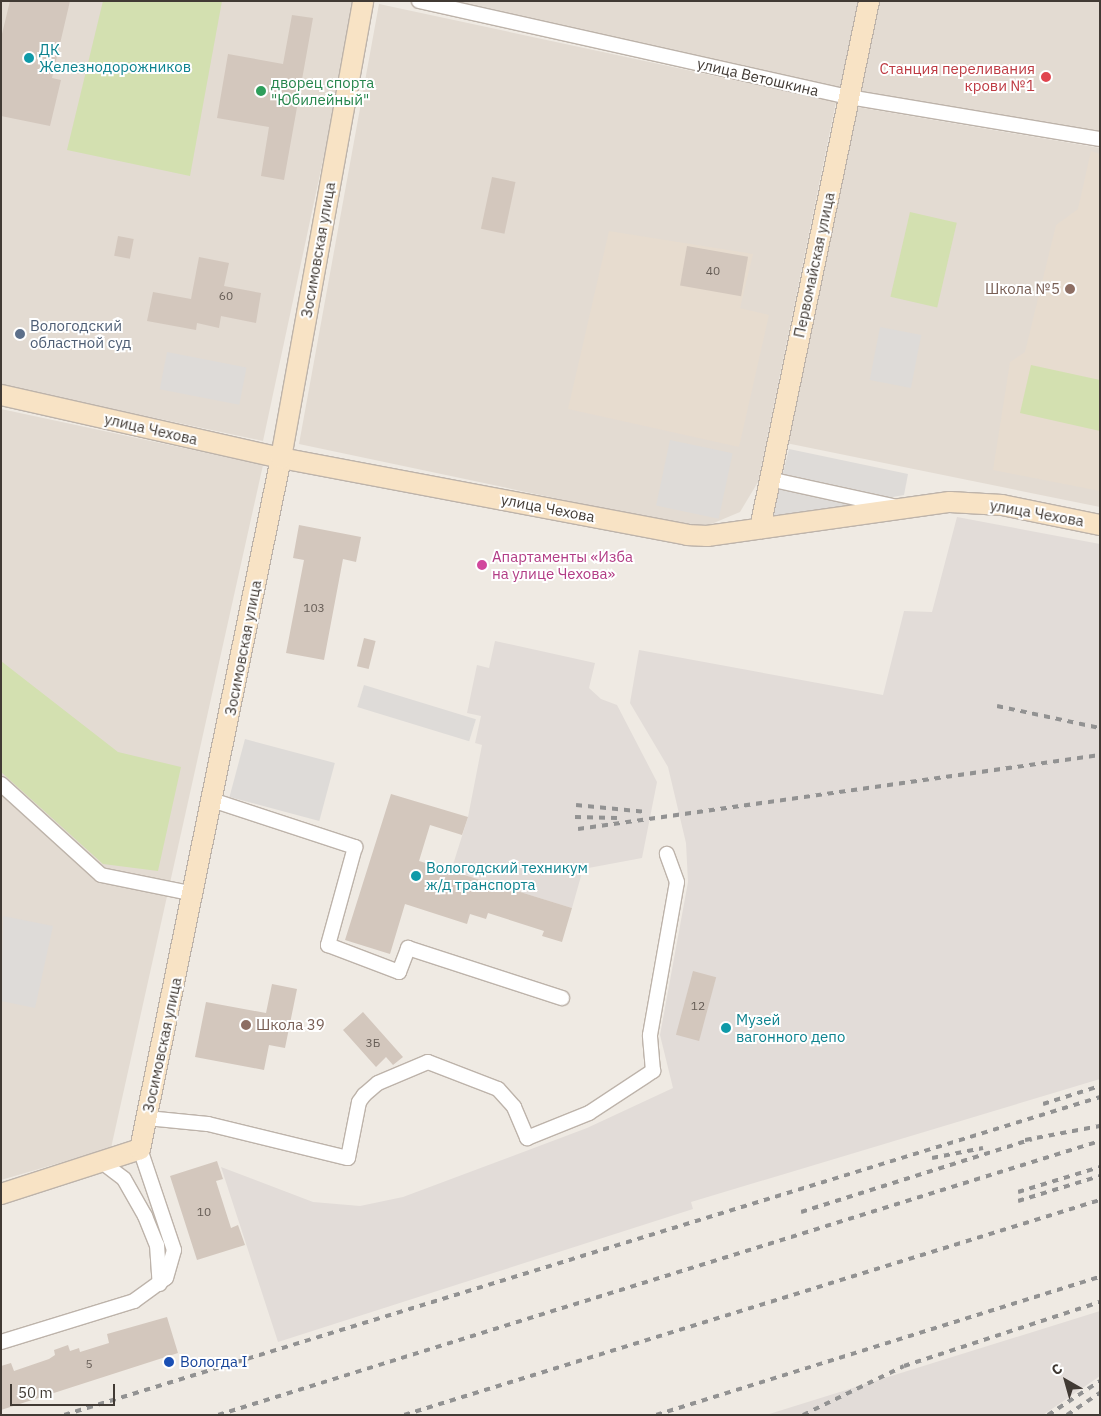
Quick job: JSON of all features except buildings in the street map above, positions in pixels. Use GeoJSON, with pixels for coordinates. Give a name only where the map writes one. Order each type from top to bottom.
{"type":"FeatureCollection","features":[{"type":"Feature","properties":{"kind":"street","name":"Зосимовская улица"},"geometry":{"type":"LineString","coordinates":[[140,1149],[194,894],[281,458],[363,1]]}},
{"type":"Feature","properties":{"kind":"street","name":"улица Ветошкина"},"geometry":{"type":"LineString","coordinates":[[419,1],[849,97],[1100,140]]}},
{"type":"Feature","properties":{"kind":"street","name":"Первомайская улица"},"geometry":{"type":"LineString","coordinates":[[760,528],[869,1]]}},
{"type":"Feature","properties":{"kind":"street","name":"улица Чехова"},"geometry":{"type":"LineString","coordinates":[[1,396],[281,458],[687,535],[760,528],[950,502],[1002,505],[1100,525]]}},
{"type":"Feature","properties":{"kind":"street"},"geometry":{"type":"LineString","coordinates":[[769,479],[901,508]]}},
{"type":"Feature","properties":{"kind":"street"},"geometry":{"type":"LineString","coordinates":[[1,784],[101,875],[194,894]]}},
{"type":"Feature","properties":{"kind":"street"},"geometry":{"type":"LineString","coordinates":[[212,800],[355,848],[328,945],[399,972],[408,948],[562,998]]}},
{"type":"Feature","properties":{"kind":"street"},"geometry":{"type":"LineString","coordinates":[[147,1118],[208,1124],[348,1158],[359,1102],[364,1095],[378,1083],[428,1062],[498,1089],[514,1107],[527,1138],[589,1113],[653,1071],[650,1034],[678,882],[667,854]]}},
{"type":"Feature","properties":{"kind":"street"},"geometry":{"type":"LineString","coordinates":[[1,1194],[140,1149],[174,1250],[170,1270],[160,1285],[134,1301],[1,1342]]}},
{"type":"Feature","properties":{"kind":"street"},"geometry":{"type":"LineString","coordinates":[[102,1162],[124,1179],[145,1216],[157,1245],[160,1285]]}},
{"type":"Feature","properties":{"kind":"shaded area"},"geometry":{"type":"Polygon","coordinates":[[[1,1],[357,1],[263,441],[1,385],[1,1]]]}},
{"type":"Feature","properties":{"kind":"shaded area"},"geometry":{"type":"Polygon","coordinates":[[[451,1],[863,1],[845,89],[451,1]]]}},
{"type":"Feature","properties":{"kind":"shaded area"},"geometry":{"type":"Polygon","coordinates":[[[874,1],[1100,1],[1100,132],[855,90],[874,1]]]}},
{"type":"Feature","properties":{"kind":"shaded area"},"geometry":{"type":"Polygon","coordinates":[[[379,4],[836,102],[758,482],[740,512],[709,525],[673,523],[299,444],[379,4]]]}},
{"type":"Feature","properties":{"kind":"shaded area"},"geometry":{"type":"Polygon","coordinates":[[[857,107],[1100,148],[1100,507],[786,443],[857,107]]]}},
{"type":"Feature","properties":{"kind":"shaded area","name":"Школа №5"},"geometry":{"type":"Polygon","coordinates":[[[1091,151],[1100,154],[1100,491],[993,470],[1010,362],[1025,352],[1056,225],[1078,209],[1091,151]]]}},
{"type":"Feature","properties":{"kind":"shaded area"},"geometry":{"type":"Polygon","coordinates":[[[609,231],[753,254],[740,308],[769,315],[739,447],[568,409],[609,231]]]}},
{"type":"Feature","properties":{"kind":"shaded area"},"geometry":{"type":"Polygon","coordinates":[[[880,327],[921,335],[911,388],[870,380],[880,327]]]}},
{"type":"Feature","properties":{"kind":"shaded area"},"geometry":{"type":"Polygon","coordinates":[[[167,352],[247,367],[239,405],[160,389],[167,352]]]}},
{"type":"Feature","properties":{"kind":"shaded area"},"geometry":{"type":"Polygon","coordinates":[[[1,409],[263,465],[111,1148],[1,1180],[1,409]]]}},
{"type":"Feature","properties":{"kind":"shaded area"},"geometry":{"type":"Polygon","coordinates":[[[670,440],[733,453],[719,519],[656,506],[670,440]]]}},
{"type":"Feature","properties":{"kind":"shaded area"},"geometry":{"type":"Polygon","coordinates":[[[789,449],[908,474],[904,495],[771,519],[789,449]]]}},
{"type":"Feature","properties":{"kind":"shaded area"},"geometry":{"type":"Polygon","coordinates":[[[957,517],[1100,544],[1100,1079],[691,1202],[693,1209],[278,1342],[221,1167],[313,1202],[360,1206],[403,1197],[587,1128],[673,1088],[660,1035],[688,882],[686,843],[668,767],[630,703],[639,650],[883,695],[904,611],[932,612],[957,517]]]}},
{"type":"Feature","properties":{"kind":"shaded area"},"geometry":{"type":"Polygon","coordinates":[[[495,641],[595,663],[589,688],[601,699],[617,705],[657,782],[642,858],[583,869],[572,908],[451,871],[468,817],[482,745],[475,743],[481,716],[467,713],[477,665],[489,668],[495,641]]]}},
{"type":"Feature","properties":{"kind":"shaded area"},"geometry":{"type":"Polygon","coordinates":[[[364,685],[476,719],[469,741],[357,707],[364,685]]]}},
{"type":"Feature","properties":{"kind":"shaded area"},"geometry":{"type":"Polygon","coordinates":[[[245,739],[335,763],[319,821],[229,797],[245,739]]]}},
{"type":"Feature","properties":{"kind":"shaded area"},"geometry":{"type":"Polygon","coordinates":[[[3,916],[53,926],[35,1008],[1,1001],[3,916]]]}},
{"type":"Feature","properties":{"kind":"shaded area"},"geometry":{"type":"Polygon","coordinates":[[[1100,1311],[1100,1376],[1043,1415],[766,1415],[1100,1311]]]}},
{"type":"Feature","properties":{"kind":"green space"},"geometry":{"type":"Polygon","coordinates":[[[103,1],[222,1],[190,176],[67,150],[103,1]]]}},
{"type":"Feature","properties":{"kind":"green space"},"geometry":{"type":"Polygon","coordinates":[[[910,212],[957,223],[937,308],[890,297],[910,212]]]}},
{"type":"Feature","properties":{"kind":"green space"},"geometry":{"type":"Polygon","coordinates":[[[1031,365],[1100,380],[1100,431],[1020,413],[1031,365]]]}},
{"type":"Feature","properties":{"kind":"green space"},"geometry":{"type":"Polygon","coordinates":[[[1,661],[118,752],[181,767],[158,871],[103,864],[1,772],[1,661]]]}},
{"type":"Feature","properties":{"kind":"railway"},"geometry":{"type":"LineString","coordinates":[[997,706],[1100,728]]}},
{"type":"Feature","properties":{"kind":"railway"},"geometry":{"type":"LineString","coordinates":[[578,829],[1100,755]]}},
{"type":"Feature","properties":{"kind":"railway"},"geometry":{"type":"LineString","coordinates":[[576,805],[647,812]]}},
{"type":"Feature","properties":{"kind":"railway"},"geometry":{"type":"LineString","coordinates":[[575,817],[617,818]]}},
{"type":"Feature","properties":{"kind":"railway"},"geometry":{"type":"LineString","coordinates":[[1043,1104],[1100,1086]]}},
{"type":"Feature","properties":{"kind":"railway"},"geometry":{"type":"LineString","coordinates":[[64,1415],[1100,1097]]}},
{"type":"Feature","properties":{"kind":"railway"},"geometry":{"type":"LineString","coordinates":[[1025,1140],[1100,1126]]}},
{"type":"Feature","properties":{"kind":"railway"},"geometry":{"type":"LineString","coordinates":[[801,1212],[1032,1139]]}},
{"type":"Feature","properties":{"kind":"railway"},"geometry":{"type":"LineString","coordinates":[[218,1415],[1100,1141]]}},
{"type":"Feature","properties":{"kind":"railway"},"geometry":{"type":"LineString","coordinates":[[932,1158],[983,1148]]}},
{"type":"Feature","properties":{"kind":"railway"},"geometry":{"type":"LineString","coordinates":[[1018,1192],[1100,1167]]}},
{"type":"Feature","properties":{"kind":"railway"},"geometry":{"type":"LineString","coordinates":[[1018,1201],[1100,1176]]}},
{"type":"Feature","properties":{"kind":"railway"},"geometry":{"type":"LineString","coordinates":[[404,1415],[1100,1200]]}},
{"type":"Feature","properties":{"kind":"railway"},"geometry":{"type":"LineString","coordinates":[[656,1415],[1100,1277]]}},
{"type":"Feature","properties":{"kind":"railway"},"geometry":{"type":"LineString","coordinates":[[803,1415],[904,1366],[1100,1302]]}},
{"type":"Feature","properties":{"kind":"railway"},"geometry":{"type":"LineString","coordinates":[[1048,1415],[1100,1381]]}},
{"type":"Feature","properties":{"kind":"railway"},"geometry":{"type":"LineString","coordinates":[[1067,1415],[1100,1393]]}},
{"type":"Feature","properties":{"kind":"place","name":"ДК Железнодорожников"},"geometry":{"type":"Point","coordinates":[29,58]}},
{"type":"Feature","properties":{"kind":"place","name":"Станция переливания крови №1"},"geometry":{"type":"Point","coordinates":[1046,77]}},
{"type":"Feature","properties":{"kind":"place","name":"дворец спорта \"Юбилейный\""},"geometry":{"type":"Point","coordinates":[261,91]}},
{"type":"Feature","properties":{"kind":"place","name":"Школа №5"},"geometry":{"type":"Point","coordinates":[1070,289]}},
{"type":"Feature","properties":{"kind":"place","name":"Вологодский областной суд"},"geometry":{"type":"Point","coordinates":[20,334]}},
{"type":"Feature","properties":{"kind":"place","name":"Апартаменты «Изба на улице Чехова»"},"geometry":{"type":"Point","coordinates":[482,565]}},
{"type":"Feature","properties":{"kind":"place","name":"Вологодский техникум ж/д транспорта"},"geometry":{"type":"Point","coordinates":[416,876]}},
{"type":"Feature","properties":{"kind":"place","name":"Школа 39"},"geometry":{"type":"Point","coordinates":[246,1025]}},
{"type":"Feature","properties":{"kind":"place","name":"Музей вагонного депо"},"geometry":{"type":"Point","coordinates":[726,1028]}},
{"type":"Feature","properties":{"kind":"place","name":"Вологда I"},"geometry":{"type":"Point","coordinates":[169,1362]}}]}
